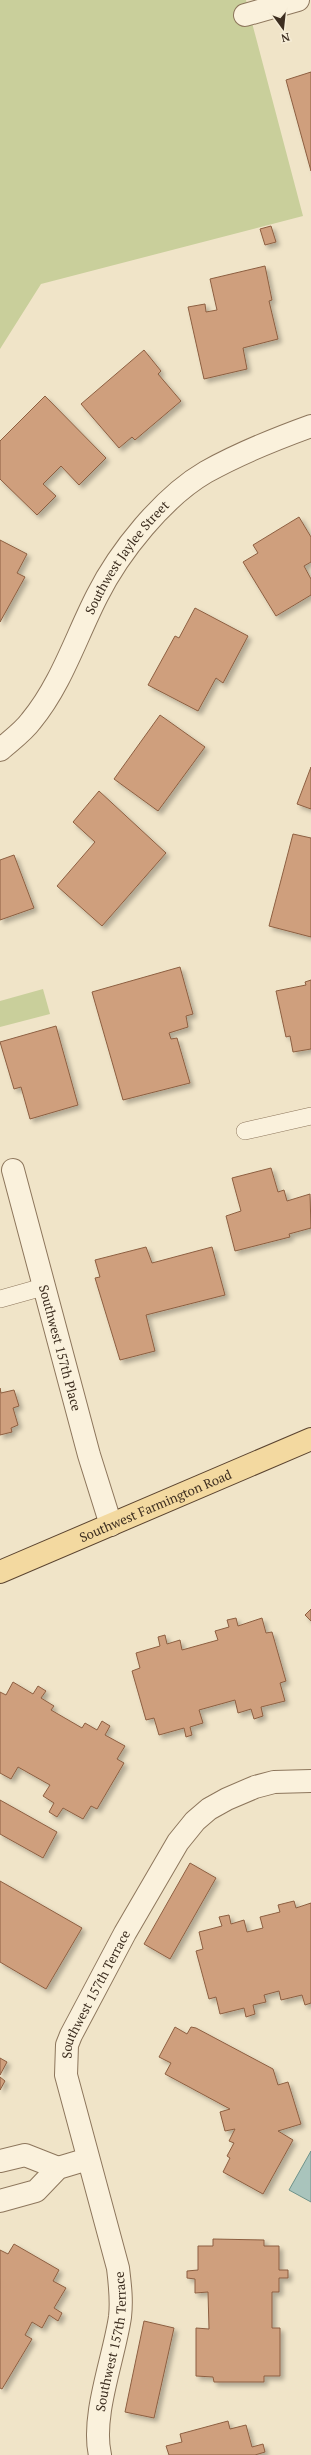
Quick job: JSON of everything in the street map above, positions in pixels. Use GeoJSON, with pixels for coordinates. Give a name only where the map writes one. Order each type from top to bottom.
{"type":"FeatureCollection","features":[{"type":"Feature","properties":{"kind":"main road","name":"Southwest Farmington Road"},"geometry":{"type":"LineString","coordinates":[[0,1572],[311,1439]]}},
{"type":"Feature","properties":{"kind":"street"},"geometry":{"type":"LineString","coordinates":[[245,15],[298,0]]}},
{"type":"Feature","properties":{"kind":"street","name":"Southwest Jaylee Street"},"geometry":{"type":"LineString","coordinates":[[0,750],[31,721],[54,685],[98,594],[115,567],[128,547],[172,499],[205,473],[252,448],[311,426]]}},
{"type":"Feature","properties":{"kind":"street","name":"Southwest 157th Place"},"geometry":{"type":"LineString","coordinates":[[12,1170],[89,1456],[111,1525]]}},
{"type":"Feature","properties":{"kind":"street","name":"Southwest 157th Terrace"},"geometry":{"type":"LineString","coordinates":[[100,2455],[98,2426],[120,2317],[122,2294],[118,2268],[66,2075],[67,2045],[125,1933],[178,1842],[195,1821],[209,1809],[227,1799],[274,1782],[311,1781]]}},
{"type":"Feature","properties":{"kind":"street"},"geometry":{"type":"LineString","coordinates":[[0,2161],[25,2155],[58,2168]]}},
{"type":"Feature","properties":{"kind":"street"},"geometry":{"type":"LineString","coordinates":[[0,2201],[36,2191],[58,2168],[88,2159]]}},
{"type":"Feature","properties":{"kind":"lane"},"geometry":{"type":"LineString","coordinates":[[244,1131],[311,1116]]}},
{"type":"Feature","properties":{"kind":"lane"},"geometry":{"type":"LineString","coordinates":[[0,1299],[43,1288]]}},
{"type":"Feature","properties":{"kind":"green space"},"geometry":{"type":"Polygon","coordinates":[[[0,0],[246,0],[303,216],[41,284],[0,349],[0,0]]]}},
{"type":"Feature","properties":{"kind":"green space"},"geometry":{"type":"Polygon","coordinates":[[[43,989],[50,1014],[0,1027],[0,1001],[43,989]]]}},
{"type":"Feature","properties":{"kind":"water"},"geometry":{"type":"Polygon","coordinates":[[[311,2151],[311,2202],[289,2190],[311,2151]]]}},
{"type":"Feature","properties":{"kind":"building"},"geometry":{"type":"Polygon","coordinates":[[[311,72],[311,171],[286,80],[311,72]]]}},
{"type":"Feature","properties":{"kind":"building"},"geometry":{"type":"Polygon","coordinates":[[[271,226],[276,242],[265,245],[260,229],[271,226]]]}},
{"type":"Feature","properties":{"kind":"building"},"geometry":{"type":"Polygon","coordinates":[[[265,266],[272,300],[269,301],[278,339],[243,348],[247,369],[204,379],[188,307],[205,304],[206,312],[217,310],[210,279],[265,266]]]}},
{"type":"Feature","properties":{"kind":"building"},"geometry":{"type":"Polygon","coordinates":[[[144,350],[161,371],[158,374],[181,401],[135,440],[132,437],[119,448],[81,404],[144,350]]]}},
{"type":"Feature","properties":{"kind":"building"},"geometry":{"type":"Polygon","coordinates":[[[45,396],[106,458],[79,485],[61,466],[43,484],[56,496],[37,515],[0,479],[0,441],[45,396]]]}},
{"type":"Feature","properties":{"kind":"building"},"geometry":{"type":"Polygon","coordinates":[[[299,517],[311,537],[311,562],[304,566],[311,579],[311,595],[276,616],[243,562],[258,553],[253,545],[299,517]]]}},
{"type":"Feature","properties":{"kind":"building"},"geometry":{"type":"Polygon","coordinates":[[[0,540],[27,554],[17,573],[25,577],[0,622],[0,540]]]}},
{"type":"Feature","properties":{"kind":"building"},"geometry":{"type":"Polygon","coordinates":[[[195,608],[248,636],[223,683],[216,678],[198,711],[148,685],[175,636],[179,638],[195,608]]]}},
{"type":"Feature","properties":{"kind":"building"},"geometry":{"type":"Polygon","coordinates":[[[160,715],[205,747],[158,811],[114,779],[160,715]]]}},
{"type":"Feature","properties":{"kind":"building"},"geometry":{"type":"Polygon","coordinates":[[[311,767],[311,809],[297,804],[311,767]]]}},
{"type":"Feature","properties":{"kind":"building"},"geometry":{"type":"Polygon","coordinates":[[[99,791],[166,853],[102,926],[57,886],[95,842],[73,822],[99,791]]]}},
{"type":"Feature","properties":{"kind":"building"},"geometry":{"type":"Polygon","coordinates":[[[293,834],[311,838],[311,937],[269,926],[293,834]]]}},
{"type":"Feature","properties":{"kind":"building"},"geometry":{"type":"Polygon","coordinates":[[[14,855],[34,908],[0,920],[0,860],[14,855]]]}},
{"type":"Feature","properties":{"kind":"building"},"geometry":{"type":"Polygon","coordinates":[[[180,967],[193,1014],[186,1016],[188,1027],[169,1033],[171,1039],[177,1038],[190,1083],[123,1100],[92,992],[180,967]]]}},
{"type":"Feature","properties":{"kind":"building"},"geometry":{"type":"Polygon","coordinates":[[[311,980],[311,1049],[293,1052],[290,1036],[286,1037],[276,991],[306,985],[305,982],[311,980]]]}},
{"type":"Feature","properties":{"kind":"building"},"geometry":{"type":"Polygon","coordinates":[[[56,1026],[78,1105],[30,1119],[21,1087],[14,1089],[0,1042],[56,1026]]]}},
{"type":"Feature","properties":{"kind":"building"},"geometry":{"type":"Polygon","coordinates":[[[271,1168],[278,1192],[284,1190],[287,1201],[310,1194],[311,1228],[289,1234],[290,1237],[235,1251],[226,1216],[241,1211],[232,1178],[271,1168]]]}},
{"type":"Feature","properties":{"kind":"building"},"geometry":{"type":"Polygon","coordinates":[[[146,1247],[152,1263],[212,1247],[225,1295],[146,1315],[155,1351],[120,1360],[95,1278],[100,1277],[95,1260],[146,1247]]]}},
{"type":"Feature","properties":{"kind":"building"},"geometry":{"type":"Polygon","coordinates":[[[0,1388],[1,1393],[14,1390],[19,1406],[13,1408],[18,1425],[11,1428],[12,1432],[0,1435],[0,1388]]]}},
{"type":"Feature","properties":{"kind":"building"},"geometry":{"type":"Polygon","coordinates":[[[311,1609],[311,1621],[305,1615],[311,1609]]]}},
{"type":"Feature","properties":{"kind":"building"},"geometry":{"type":"Polygon","coordinates":[[[236,1618],[238,1626],[262,1618],[266,1633],[272,1632],[286,1681],[280,1683],[285,1701],[261,1707],[263,1716],[254,1719],[251,1709],[238,1713],[235,1700],[199,1710],[203,1723],[190,1727],[192,1735],[186,1737],[184,1728],[159,1735],[154,1718],[146,1720],[132,1671],[140,1668],[136,1653],[160,1646],[158,1637],[165,1635],[167,1644],[180,1640],[182,1650],[218,1640],[215,1631],[229,1627],[227,1620],[236,1618]]]}},
{"type":"Feature","properties":{"kind":"building"},"geometry":{"type":"Polygon","coordinates":[[[13,1682],[33,1694],[38,1686],[46,1691],[41,1698],[54,1706],[51,1710],[82,1728],[85,1723],[97,1730],[102,1721],[110,1726],[105,1735],[125,1746],[117,1759],[124,1763],[97,1809],[91,1806],[83,1819],[63,1808],[57,1817],[49,1812],[54,1803],[43,1796],[50,1785],[18,1767],[11,1779],[0,1773],[0,1692],[6,1695],[13,1682]]]}},
{"type":"Feature","properties":{"kind":"building"},"geometry":{"type":"Polygon","coordinates":[[[0,1800],[57,1832],[43,1858],[0,1834],[0,1800]]]}},
{"type":"Feature","properties":{"kind":"building"},"geometry":{"type":"Polygon","coordinates":[[[190,1863],[216,1878],[170,1959],[144,1944],[190,1863]]]}},
{"type":"Feature","properties":{"kind":"building"},"geometry":{"type":"Polygon","coordinates":[[[0,1881],[82,1928],[46,1989],[0,1962],[0,1881]]]}},
{"type":"Feature","properties":{"kind":"building"},"geometry":{"type":"Polygon","coordinates":[[[294,1901],[296,1908],[311,1903],[311,2003],[305,2005],[302,1995],[281,2000],[279,1991],[264,1995],[266,2002],[253,2005],[255,2014],[246,2017],[244,2008],[220,2014],[216,1997],[209,1999],[196,1951],[203,1949],[199,1932],[222,1926],[219,1917],[229,1915],[231,1924],[244,1920],[247,1932],[263,1928],[260,1917],[280,1912],[278,1905],[294,1901]]]}},
{"type":"Feature","properties":{"kind":"building"},"geometry":{"type":"Polygon","coordinates":[[[175,2027],[187,2034],[191,2027],[196,2028],[273,2069],[278,2085],[288,2082],[301,2124],[278,2131],[293,2140],[263,2194],[223,2172],[230,2158],[227,2156],[234,2143],[229,2141],[235,2129],[225,2131],[220,2112],[230,2109],[165,2074],[171,2063],[159,2057],[175,2027]]]}},
{"type":"Feature","properties":{"kind":"building"},"geometry":{"type":"Polygon","coordinates":[[[0,2058],[7,2062],[0,2075],[0,2058]]]}},
{"type":"Feature","properties":{"kind":"building"},"geometry":{"type":"Polygon","coordinates":[[[0,2077],[5,2081],[0,2090],[0,2077]]]}},
{"type":"Feature","properties":{"kind":"building"},"geometry":{"type":"Polygon","coordinates":[[[213,2239],[264,2240],[264,2246],[279,2246],[279,2270],[288,2270],[288,2278],[279,2278],[279,2292],[272,2292],[272,2328],[280,2328],[280,2376],[264,2376],[264,2382],[214,2382],[213,2377],[196,2376],[196,2328],[209,2329],[208,2292],[195,2293],[195,2279],[187,2278],[187,2271],[198,2270],[198,2246],[213,2246],[213,2239]]]}},
{"type":"Feature","properties":{"kind":"building"},"geometry":{"type":"Polygon","coordinates":[[[14,2244],[59,2270],[53,2281],[66,2288],[54,2308],[62,2313],[58,2321],[49,2315],[42,2328],[32,2322],[25,2335],[32,2339],[2,2389],[0,2388],[0,2250],[8,2254],[14,2244]]]}},
{"type":"Feature","properties":{"kind":"building"},"geometry":{"type":"Polygon","coordinates":[[[144,2321],[174,2328],[154,2418],[125,2412],[144,2321]]]}},
{"type":"Feature","properties":{"kind":"building"},"geometry":{"type":"Polygon","coordinates":[[[228,2421],[230,2429],[246,2425],[252,2447],[263,2444],[265,2452],[255,2455],[169,2455],[166,2446],[182,2442],[180,2434],[228,2421]]]}}]}
